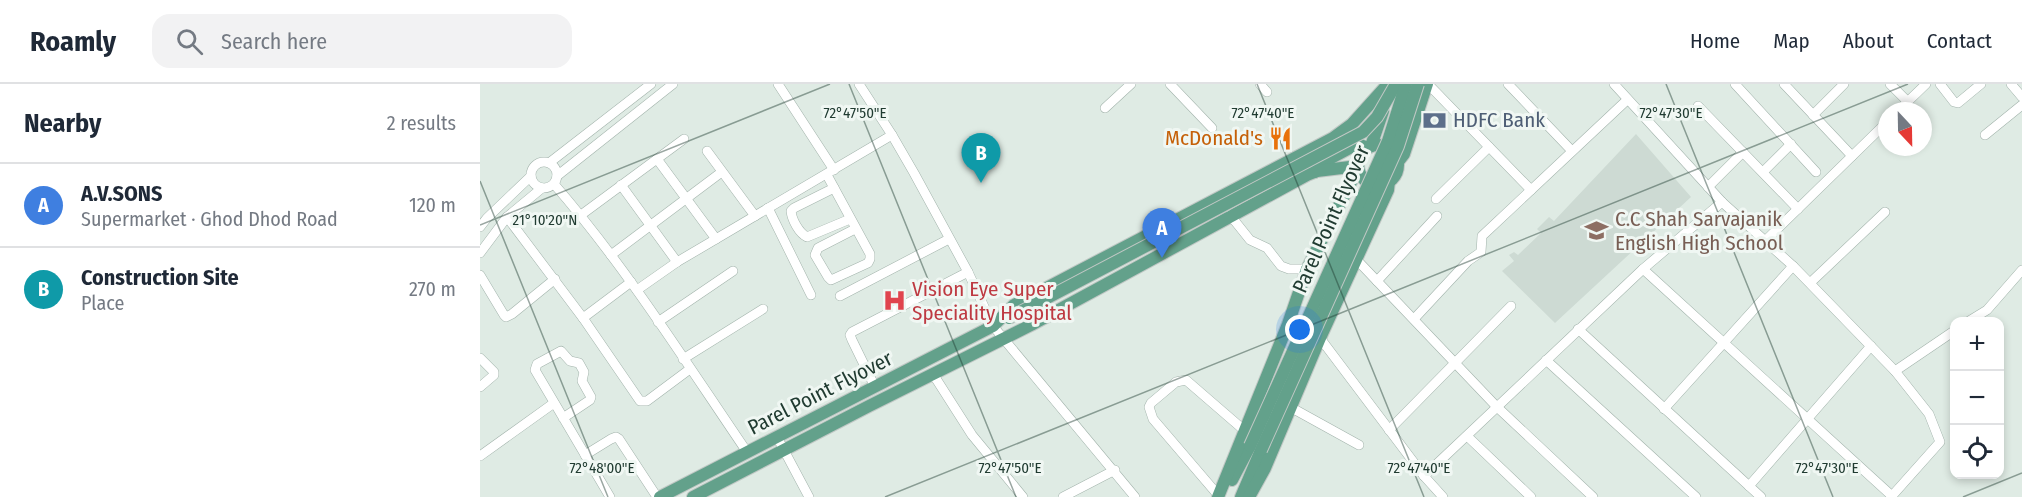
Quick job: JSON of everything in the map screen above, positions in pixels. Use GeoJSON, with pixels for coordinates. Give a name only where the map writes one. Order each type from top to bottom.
{"type":"FeatureCollection","features":[{"type":"Feature","properties":{"kind":"main road"},"geometry":{"type":"LineString","coordinates":[[1220,496],[1288,324],[1307,269],[1358,167],[1361,155],[1369,147],[1392,84]]}},
{"type":"Feature","properties":{"kind":"main road","name":"Parel Point Flyover"},"geometry":{"type":"LineString","coordinates":[[658,497],[875,387],[1363,132],[1377,117],[1392,84]]}},
{"type":"Feature","properties":{"kind":"main road","name":"Parel Point Flyover"},"geometry":{"type":"LineString","coordinates":[[1241,497],[1255,448],[1388,141],[1406,84]]}},
{"type":"Feature","properties":{"kind":"main road","name":"Parel Point Flyover"},"geometry":{"type":"LineString","coordinates":[[1220,496],[1255,448],[1398,146],[1418,84]]}},
{"type":"Feature","properties":{"kind":"main road"},"geometry":{"type":"LineString","coordinates":[[1249,497],[1292,408],[1320,338],[1388,190],[1389,181],[1397,171],[1428,84]]}},
{"type":"Feature","properties":{"kind":"main road"},"geometry":{"type":"LineString","coordinates":[[693,497],[1031,325],[1230,215],[1314,173],[1331,158],[1357,144],[1389,148],[1398,163]]}},
{"type":"Feature","properties":{"kind":"main road"},"geometry":{"type":"LineString","coordinates":[[1314,173],[1358,167]]}},
{"type":"Feature","properties":{"kind":"main road"},"geometry":{"type":"LineString","coordinates":[[1358,167],[1360,174],[1370,183],[1389,181]]}},
{"type":"Feature","properties":{"kind":"street"},"geometry":{"type":"LineString","coordinates":[[480,227],[531,176],[536,165],[549,163],[651,84]]}},
{"type":"Feature","properties":{"kind":"street"},"geometry":{"type":"LineString","coordinates":[[480,252],[507,217],[673,84]]}},
{"type":"Feature","properties":{"kind":"street"},"geometry":{"type":"LineString","coordinates":[[778,84],[830,172],[834,188],[850,219],[855,229],[870,259],[831,280],[816,255],[816,251],[855,229]]}},
{"type":"Feature","properties":{"kind":"street"},"geometry":{"type":"LineString","coordinates":[[859,84],[892,135],[968,272],[1000,322],[1003,338],[1136,497]]}},
{"type":"Feature","properties":{"kind":"street"},"geometry":{"type":"LineString","coordinates":[[1105,108],[1131,84]]}},
{"type":"Feature","properties":{"kind":"street"},"geometry":{"type":"LineString","coordinates":[[1170,84],[1212,128]]}},
{"type":"Feature","properties":{"kind":"street"},"geometry":{"type":"LineString","coordinates":[[1428,84],[1531,190]]}},
{"type":"Feature","properties":{"kind":"street"},"geometry":{"type":"LineString","coordinates":[[1614,84],[1722,202],[1793,266],[1895,371],[1929,414],[1940,442],[1892,496],[1643,269]]}},
{"type":"Feature","properties":{"kind":"street"},"geometry":{"type":"LineString","coordinates":[[1735,84],[1816,172]]}},
{"type":"Feature","properties":{"kind":"street"},"geometry":{"type":"LineString","coordinates":[[1786,84],[1852,156]]}},
{"type":"Feature","properties":{"kind":"street"},"geometry":{"type":"LineString","coordinates":[[1813,115],[1844,84]]}},
{"type":"Feature","properties":{"kind":"street"},"geometry":{"type":"LineString","coordinates":[[1890,84],[1908,102],[1926,84]]}},
{"type":"Feature","properties":{"kind":"street"},"geometry":{"type":"LineString","coordinates":[[1940,84],[1954,102],[1958,103],[1981,84]]}},
{"type":"Feature","properties":{"kind":"street"},"geometry":{"type":"LineString","coordinates":[[2011,84],[2022,97]]}},
{"type":"Feature","properties":{"kind":"street"},"geometry":{"type":"LineString","coordinates":[[1511,85],[1572,151]]}},
{"type":"Feature","properties":{"kind":"street"},"geometry":{"type":"LineString","coordinates":[[1414,320],[1468,261],[1481,252],[1482,236],[1627,100]]}},
{"type":"Feature","properties":{"kind":"street"},"geometry":{"type":"LineString","coordinates":[[1985,135],[2022,105]]}},
{"type":"Feature","properties":{"kind":"street"},"geometry":{"type":"LineString","coordinates":[[1698,106],[1798,209]]}},
{"type":"Feature","properties":{"kind":"street"},"geometry":{"type":"LineString","coordinates":[[1765,241],[1878,131]]}},
{"type":"Feature","properties":{"kind":"street"},"geometry":{"type":"LineString","coordinates":[[583,318],[892,135]]}},
{"type":"Feature","properties":{"kind":"street"},"geometry":{"type":"LineString","coordinates":[[581,215],[684,139]]}},
{"type":"Feature","properties":{"kind":"street"},"geometry":{"type":"LineString","coordinates":[[1762,172],[1791,144]]}},
{"type":"Feature","properties":{"kind":"street"},"geometry":{"type":"LineString","coordinates":[[1436,199],[1489,147]]}},
{"type":"Feature","properties":{"kind":"street"},"geometry":{"type":"LineString","coordinates":[[707,151],[755,216]]}},
{"type":"Feature","properties":{"kind":"street"},"geometry":{"type":"LineString","coordinates":[[1708,187],[1743,152]]}},
{"type":"Feature","properties":{"kind":"street"},"geometry":{"type":"LineString","coordinates":[[657,159],[716,239]]}},
{"type":"Feature","properties":{"kind":"street"},"geometry":{"type":"LineString","coordinates":[[549,163],[555,168],[555,180],[634,286],[747,452]]}},
{"type":"Feature","properties":{"kind":"street"},"geometry":{"type":"LineString","coordinates":[[610,255],[719,174]]}},
{"type":"Feature","properties":{"kind":"street"},"geometry":{"type":"LineString","coordinates":[[531,176],[535,184],[542,188]]}},
{"type":"Feature","properties":{"kind":"street"},"geometry":{"type":"LineString","coordinates":[[621,185],[677,262]]}},
{"type":"Feature","properties":{"kind":"street"},"geometry":{"type":"LineString","coordinates":[[834,188],[794,208],[791,216],[802,235],[807,237],[850,219]]}},
{"type":"Feature","properties":{"kind":"street"},"geometry":{"type":"LineString","coordinates":[[1424,476],[1643,269],[1722,202]]}},
{"type":"Feature","properties":{"kind":"street"},"geometry":{"type":"LineString","coordinates":[[768,208],[811,294]]}},
{"type":"Feature","properties":{"kind":"street"},"geometry":{"type":"LineString","coordinates":[[1810,283],[1885,212]]}},
{"type":"Feature","properties":{"kind":"street"},"geometry":{"type":"LineString","coordinates":[[1230,215],[1250,240],[1267,248],[1281,266],[1289,269],[1307,269]]}},
{"type":"Feature","properties":{"kind":"street"},"geometry":{"type":"LineString","coordinates":[[1377,280],[1437,216]]}},
{"type":"Feature","properties":{"kind":"street"},"geometry":{"type":"LineString","coordinates":[[507,217],[555,279],[640,401],[647,401],[690,369]]}},
{"type":"Feature","properties":{"kind":"street"},"geometry":{"type":"LineString","coordinates":[[840,296],[949,239]]}},
{"type":"Feature","properties":{"kind":"street"},"geometry":{"type":"LineString","coordinates":[[1356,259],[1496,406],[1593,497]]}},
{"type":"Feature","properties":{"kind":"street"},"geometry":{"type":"LineString","coordinates":[[1664,409],[1793,266]]}},
{"type":"Feature","properties":{"kind":"street"},"geometry":{"type":"LineString","coordinates":[[1976,317],[1987,310],[2022,270]]}},
{"type":"Feature","properties":{"kind":"street"},"geometry":{"type":"LineString","coordinates":[[658,321],[734,271]]}},
{"type":"Feature","properties":{"kind":"street"},"geometry":{"type":"LineString","coordinates":[[875,387],[852,340],[852,332],[968,272]]}},
{"type":"Feature","properties":{"kind":"street"},"geometry":{"type":"LineString","coordinates":[[480,275],[506,317],[555,279]]}},
{"type":"Feature","properties":{"kind":"street"},"geometry":{"type":"LineString","coordinates":[[1389,430],[1511,306]]}},
{"type":"Feature","properties":{"kind":"street"},"geometry":{"type":"LineString","coordinates":[[683,358],[763,309]]}},
{"type":"Feature","properties":{"kind":"street"},"geometry":{"type":"LineString","coordinates":[[1288,324],[1320,338],[1424,476],[1443,497]]}},
{"type":"Feature","properties":{"kind":"street"},"geometry":{"type":"LineString","coordinates":[[1578,329],[1761,497]]}},
{"type":"Feature","properties":{"kind":"street"},"geometry":{"type":"LineString","coordinates":[[1895,371],[1950,334]]}},
{"type":"Feature","properties":{"kind":"street"},"geometry":{"type":"LineString","coordinates":[[1749,486],[1871,346]]}},
{"type":"Feature","properties":{"kind":"street"},"geometry":{"type":"LineString","coordinates":[[563,418],[590,400],[591,397],[582,381],[584,372],[579,363],[570,361],[561,351],[535,367],[554,403],[610,497]]}},
{"type":"Feature","properties":{"kind":"street"},"geometry":{"type":"LineString","coordinates":[[480,358],[494,372],[494,375],[480,387]]}},
{"type":"Feature","properties":{"kind":"street"},"geometry":{"type":"LineString","coordinates":[[1546,360],[1696,497]]}},
{"type":"Feature","properties":{"kind":"street"},"geometry":{"type":"LineString","coordinates":[[933,374],[972,435],[1023,497]]}},
{"type":"Feature","properties":{"kind":"street"},"geometry":{"type":"LineString","coordinates":[[1220,496],[1154,419],[1149,407],[1176,382],[1186,380],[1245,431]]}},
{"type":"Feature","properties":{"kind":"street"},"geometry":{"type":"LineString","coordinates":[[480,456],[554,403]]}},
{"type":"Feature","properties":{"kind":"street"},"geometry":{"type":"LineString","coordinates":[[1292,408],[1359,445]]}},
{"type":"Feature","properties":{"kind":"street"},"geometry":{"type":"LineString","coordinates":[[1467,436],[1531,497]]}},
{"type":"Feature","properties":{"kind":"street"},"geometry":{"type":"LineString","coordinates":[[585,455],[616,437],[658,497]]}},
{"type":"Feature","properties":{"kind":"street"},"geometry":{"type":"LineString","coordinates":[[777,437],[809,497]]}},
{"type":"Feature","properties":{"kind":"street"},"geometry":{"type":"LineString","coordinates":[[1063,497],[1115,470]]}},
{"type":"Feature","properties":{"kind":"shaded area","name":"C.C Shah Sarvajanik English High School"},"geometry":{"type":"Polygon","coordinates":[[[1636,134],[1691,197],[1555,323],[1502,271],[1514,261],[1509,255],[1514,252],[1518,255],[1541,233],[1537,229],[1549,217],[1554,221],[1636,134]]]}},
{"type":"Feature","properties":{"kind":"place","name":"HDFC Bank"},"geometry":{"type":"Point","coordinates":[1435,120]}},
{"type":"Feature","properties":{"kind":"place","name":"McDonald's"},"geometry":{"type":"Point","coordinates":[1281,138]}},
{"type":"Feature","properties":{"kind":"place","name":"Construction Site"},"geometry":{"type":"Point","coordinates":[981,183]}},
{"type":"Feature","properties":{"kind":"place","name":"C.C Shah Sarvajanik English High School"},"geometry":{"type":"Point","coordinates":[1597,231]}},
{"type":"Feature","properties":{"kind":"place","name":"A.V.SONS"},"geometry":{"type":"Point","coordinates":[1162,258]}},
{"type":"Feature","properties":{"kind":"place","name":"Vision Eye Super Speciality Hospital"},"geometry":{"type":"Point","coordinates":[894,301]}}]}
